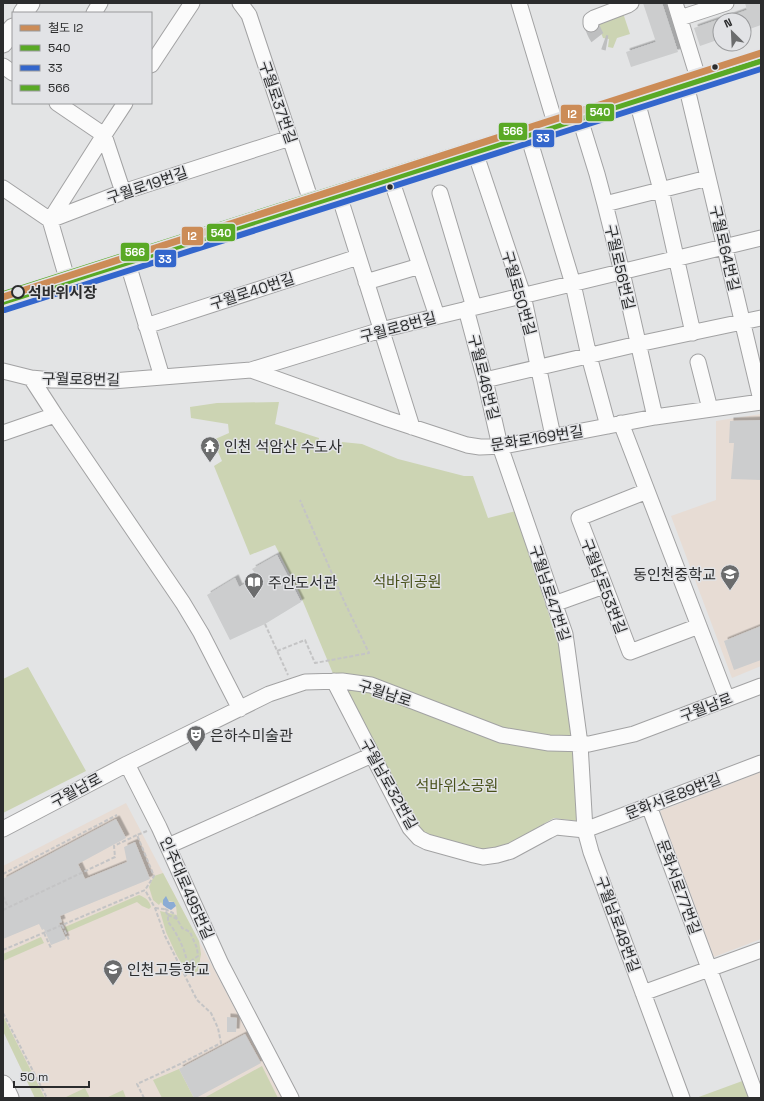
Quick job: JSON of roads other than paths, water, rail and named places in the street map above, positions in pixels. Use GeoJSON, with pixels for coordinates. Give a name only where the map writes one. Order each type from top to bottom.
{"type":"FeatureCollection","features":[{"type":"Feature","properties":{"kind":"main road"},"geometry":{"type":"LineString","coordinates":[[24,12],[30,3]]}},
{"type":"Feature","properties":{"kind":"main road"},"geometry":{"type":"LineString","coordinates":[[3,43],[12,30]]}},
{"type":"Feature","properties":{"kind":"main road"},"geometry":{"type":"LineString","coordinates":[[3,302],[761,61]]}},
{"type":"Feature","properties":{"kind":"main road"},"geometry":{"type":"LineString","coordinates":[[3,1085],[9,1098]]}},
{"type":"Feature","properties":{"kind":"street"},"geometry":{"type":"LineString","coordinates":[[95,12],[100,3]]}},
{"type":"Feature","properties":{"kind":"street"},"geometry":{"type":"LineString","coordinates":[[152,63],[192,3]]}},
{"type":"Feature","properties":{"kind":"street","name":"구월로37번길"},"geometry":{"type":"LineString","coordinates":[[240,3],[249,15],[312,204]]}},
{"type":"Feature","properties":{"kind":"street"},"geometry":{"type":"LineString","coordinates":[[519,3],[556,126]]}},
{"type":"Feature","properties":{"kind":"street"},"geometry":{"type":"LineString","coordinates":[[591,24],[591,20],[594,18],[631,3]]}},
{"type":"Feature","properties":{"kind":"street"},"geometry":{"type":"LineString","coordinates":[[675,3],[699,81]]}},
{"type":"Feature","properties":{"kind":"street"},"geometry":{"type":"LineString","coordinates":[[680,18],[704,6],[726,3]]}},
{"type":"Feature","properties":{"kind":"street"},"geometry":{"type":"LineString","coordinates":[[3,66],[12,72]]}},
{"type":"Feature","properties":{"kind":"street","name":"구월로64번길"},"geometry":{"type":"LineString","coordinates":[[689,97],[761,401]]}},
{"type":"Feature","properties":{"kind":"street"},"geometry":{"type":"LineString","coordinates":[[637,100],[661,190],[693,332]]}},
{"type":"Feature","properties":{"kind":"street"},"geometry":{"type":"LineString","coordinates":[[59,104],[104,135],[123,192]]}},
{"type":"Feature","properties":{"kind":"street"},"geometry":{"type":"LineString","coordinates":[[50,220],[124,104]]}},
{"type":"Feature","properties":{"kind":"street","name":"구월로56번길"},"geometry":{"type":"LineString","coordinates":[[580,119],[605,204],[655,417]]}},
{"type":"Feature","properties":{"kind":"street"},"geometry":{"type":"LineString","coordinates":[[528,135],[573,284],[589,356],[614,425],[647,491],[727,699]]}},
{"type":"Feature","properties":{"kind":"street","name":"구월로19번길"},"geometry":{"type":"LineString","coordinates":[[50,220],[123,192],[290,138]]}},
{"type":"Feature","properties":{"kind":"street","name":"구월로50번길"},"geometry":{"type":"LineString","coordinates":[[475,152],[523,295],[553,436]]}},
{"type":"Feature","properties":{"kind":"street"},"geometry":{"type":"LineString","coordinates":[[605,204],[708,178]]}},
{"type":"Feature","properties":{"kind":"street"},"geometry":{"type":"LineString","coordinates":[[392,179],[437,316]]}},
{"type":"Feature","properties":{"kind":"street"},"geometry":{"type":"LineString","coordinates":[[3,188],[50,220],[68,282]]}},
{"type":"Feature","properties":{"kind":"street","name":"구월로46번길"},"geometry":{"type":"LineString","coordinates":[[440,193],[470,308],[500,446]]}},
{"type":"Feature","properties":{"kind":"street"},"geometry":{"type":"LineString","coordinates":[[339,195],[412,427]]}},
{"type":"Feature","properties":{"kind":"street","name":"구월로8번길"},"geometry":{"type":"LineString","coordinates":[[3,371],[31,378],[52,380],[112,381],[251,370],[381,330],[761,238]]}},
{"type":"Feature","properties":{"kind":"street","name":"구월로40번길"},"geometry":{"type":"LineString","coordinates":[[146,326],[358,257]]}},
{"type":"Feature","properties":{"kind":"street"},"geometry":{"type":"LineString","coordinates":[[366,282],[420,266]]}},
{"type":"Feature","properties":{"kind":"street"},"geometry":{"type":"LineString","coordinates":[[131,274],[162,377]]}},
{"type":"Feature","properties":{"kind":"street"},"geometry":{"type":"LineString","coordinates":[[485,380],[638,344],[761,318]]}},
{"type":"Feature","properties":{"kind":"street"},"geometry":{"type":"LineString","coordinates":[[698,362],[710,409]]}},
{"type":"Feature","properties":{"kind":"street","name":"문화로169번길"},"geometry":{"type":"LineString","coordinates":[[251,370],[412,427],[480,447],[500,446],[655,417],[761,401]]}},
{"type":"Feature","properties":{"kind":"street","name":"구월로8번길"},"geometry":{"type":"LineString","coordinates":[[31,378],[186,608],[201,633],[240,709]]}},
{"type":"Feature","properties":{"kind":"street"},"geometry":{"type":"LineString","coordinates":[[3,433],[55,415]]}},
{"type":"Feature","properties":{"kind":"street","name":"구월남로47번길"},"geometry":{"type":"LineString","coordinates":[[500,446],[565,634],[580,744]]}},
{"type":"Feature","properties":{"kind":"street","name":"구월남로53번길"},"geometry":{"type":"LineString","coordinates":[[647,491],[579,518],[604,586],[630,652],[699,626]]}},
{"type":"Feature","properties":{"kind":"street"},"geometry":{"type":"LineString","coordinates":[[554,604],[604,586]]}},
{"type":"Feature","properties":{"kind":"street","name":"구월남로"},"geometry":{"type":"LineString","coordinates":[[3,829],[127,764],[269,694],[305,682],[342,680],[371,685],[501,735],[549,743],[580,744],[589,744],[634,734],[761,686]]}},
{"type":"Feature","properties":{"kind":"street","name":"구월남로32번길"},"geometry":{"type":"LineString","coordinates":[[334,681],[410,828],[419,838],[427,842],[474,855],[490,856],[511,851],[556,827],[585,830]]}},
{"type":"Feature","properties":{"kind":"street","name":"구월남로48번길"},"geometry":{"type":"LineString","coordinates":[[580,744],[585,830],[591,852],[682,1098]]}},
{"type":"Feature","properties":{"kind":"street"},"geometry":{"type":"LineString","coordinates":[[168,846],[372,755]]}},
{"type":"Feature","properties":{"kind":"street","name":"문화서로89번길"},"geometry":{"type":"LineString","coordinates":[[585,830],[761,763]]}},
{"type":"Feature","properties":{"kind":"street","name":"인주대로495번길"},"geometry":{"type":"LineString","coordinates":[[127,764],[159,826],[221,964],[291,1098]]}},
{"type":"Feature","properties":{"kind":"street","name":"문화서로77번길"},"geometry":{"type":"LineString","coordinates":[[649,806],[758,1098]]}},
{"type":"Feature","properties":{"kind":"street"},"geometry":{"type":"LineString","coordinates":[[643,993],[761,950]]}},
{"type":"Feature","properties":{"kind":"water"},"geometry":{"type":"Polygon","coordinates":[[[166,896],[169,902],[174,902],[176,906],[171,910],[163,905],[163,900],[166,896]]]}},
{"type":"Feature","properties":{"kind":"tunnel"},"geometry":{"type":"LineString","coordinates":[[591,24],[598,38],[607,43]]}},
{"type":"Feature","properties":{"kind":"rail line","name":"I2"},"geometry":{"type":"LineString","coordinates":[[3,297],[761,53]]}},
{"type":"Feature","properties":{"kind":"place","name":"석바위시장"},"geometry":{"type":"Point","coordinates":[18,292]}},
{"type":"Feature","properties":{"kind":"place","name":"인천 석암산 수도사"},"geometry":{"type":"Point","coordinates":[210,463]}},
{"type":"Feature","properties":{"kind":"place","name":"동인천중학교"},"geometry":{"type":"Point","coordinates":[730,591]}},
{"type":"Feature","properties":{"kind":"place","name":"주안도서관"},"geometry":{"type":"Point","coordinates":[254,599]}},
{"type":"Feature","properties":{"kind":"place","name":"은하수미술관"},"geometry":{"type":"Point","coordinates":[196,752]}},
{"type":"Feature","properties":{"kind":"place","name":"인천고등학교"},"geometry":{"type":"Point","coordinates":[113,986]}},
{"type":"Feature","properties":{"kind":"park label","name":"석바위공원"},"geometry":{"type":"Point","coordinates":[407,581]}},
{"type":"Feature","properties":{"kind":"park label","name":"석바위소공원"},"geometry":{"type":"Point","coordinates":[457,785]}}]}
